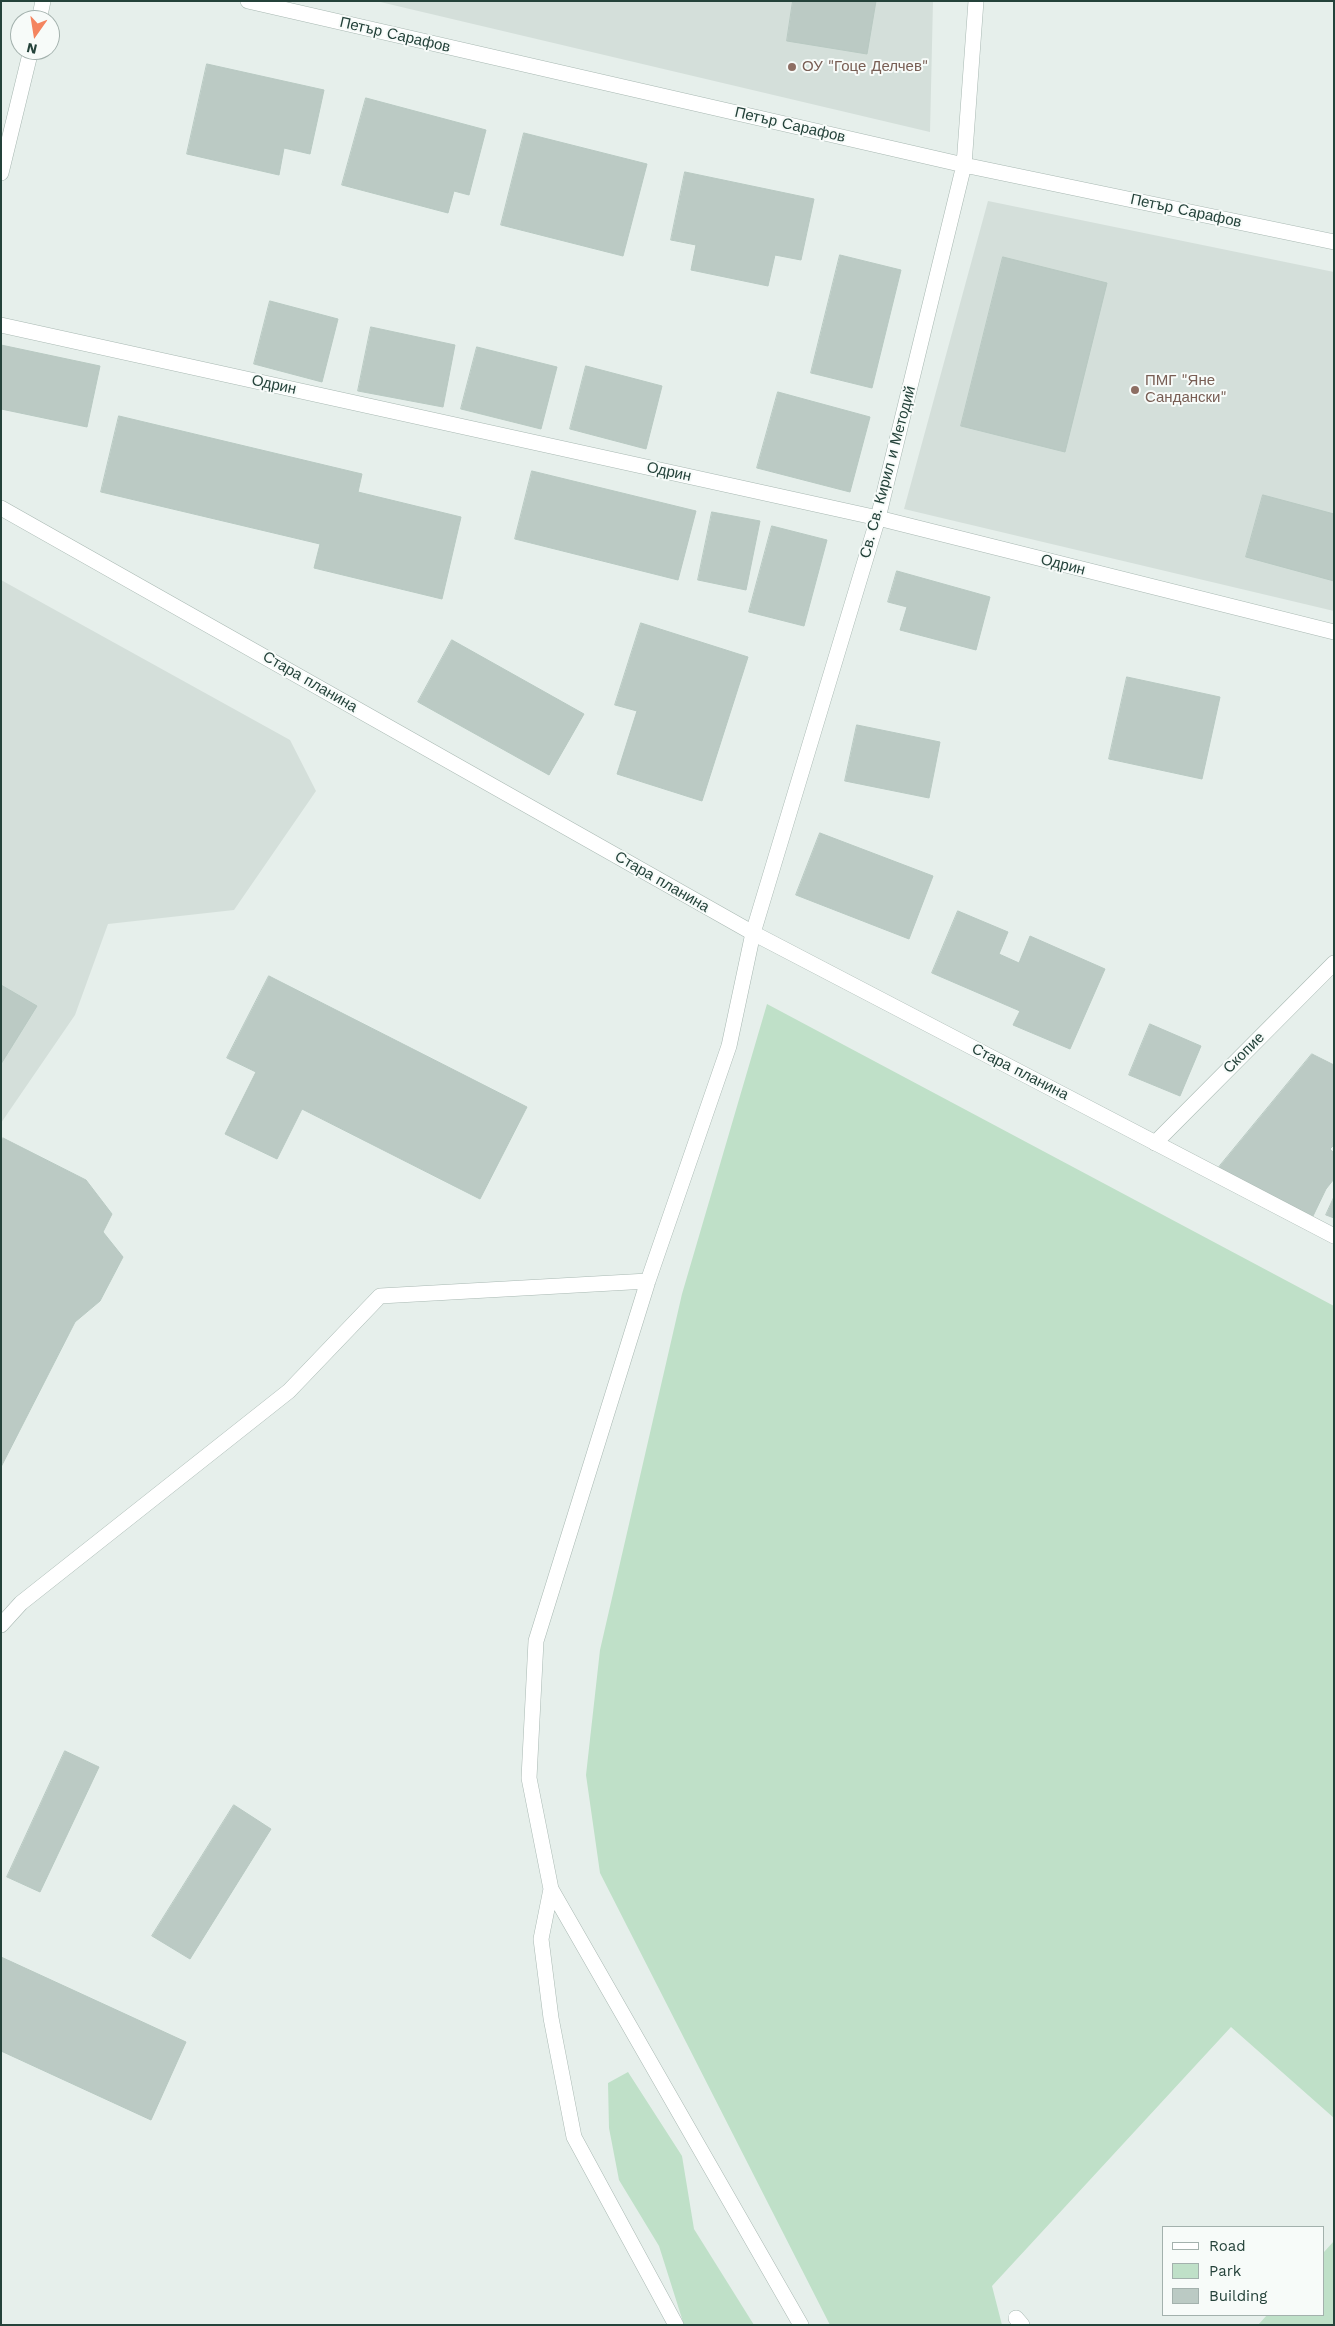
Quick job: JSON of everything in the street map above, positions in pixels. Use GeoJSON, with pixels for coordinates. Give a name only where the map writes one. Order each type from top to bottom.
{"type":"FeatureCollection","features":[{"type":"Feature","properties":{"kind":"street","name":"Петър Сарафов"},"geometry":{"type":"LineString","coordinates":[[248,1],[964,165],[1334,242]]}},
{"type":"Feature","properties":{"kind":"street","name":"Св. Св. Кирил и Методий"},"geometry":{"type":"LineString","coordinates":[[551,1889],[529,1778],[536,1641],[648,1281],[729,1046],[753,934],[878,518],[964,165],[976,1]]}},
{"type":"Feature","properties":{"kind":"street"},"geometry":{"type":"LineString","coordinates":[[1,173],[29,60]]}},
{"type":"Feature","properties":{"kind":"street","name":"Одрин"},"geometry":{"type":"LineString","coordinates":[[1,325],[878,518],[1334,632]]}},
{"type":"Feature","properties":{"kind":"street","name":"Стара планина"},"geometry":{"type":"LineString","coordinates":[[1,508],[753,934],[1334,1236]]}},
{"type":"Feature","properties":{"kind":"street","name":"Скопие"},"geometry":{"type":"LineString","coordinates":[[1155,1143],[1334,963]]}},
{"type":"Feature","properties":{"kind":"street"},"geometry":{"type":"LineString","coordinates":[[1,1626],[20,1603],[289,1391],[380,1296],[648,1281]]}},
{"type":"Feature","properties":{"kind":"street"},"geometry":{"type":"LineString","coordinates":[[551,1889],[541,1939],[551,2018],[574,2136],[676,2325]]}},
{"type":"Feature","properties":{"kind":"street"},"geometry":{"type":"LineString","coordinates":[[551,1889],[801,2325]]}},
{"type":"Feature","properties":{"kind":"shaded area","name":"ОУ \"Гоце Делчев\""},"geometry":{"type":"Polygon","coordinates":[[[376,1],[933,1],[930,132],[376,1]]]}},
{"type":"Feature","properties":{"kind":"shaded area","name":"ПМГ \"Яне Сандански\""},"geometry":{"type":"Polygon","coordinates":[[[988,201],[1334,272],[1334,611],[904,509],[988,201]]]}},
{"type":"Feature","properties":{"kind":"shaded area"},"geometry":{"type":"Polygon","coordinates":[[[1,580],[290,740],[316,791],[234,910],[108,924],[75,1015],[1,1123],[1,580]]]}},
{"type":"Feature","properties":{"kind":"green space"},"geometry":{"type":"Polygon","coordinates":[[[767,1004],[1334,1306],[1334,2118],[1231,2027],[992,2286],[1002,2325],[830,2325],[600,1873],[586,1775],[600,1650],[682,1294],[767,1004]]]}},
{"type":"Feature","properties":{"kind":"green space"},"geometry":{"type":"Polygon","coordinates":[[[628,2072],[682,2156],[694,2229],[754,2325],[684,2325],[659,2246],[619,2180],[609,2128],[608,2083],[628,2072]]]}},
{"type":"Feature","properties":{"kind":"green space"},"geometry":{"type":"Polygon","coordinates":[[[1334,2241],[1334,2325],[1258,2325],[1266,2316],[1325,2316],[1325,2251],[1334,2241]]]}},
{"type":"Feature","properties":{"kind":"building"},"geometry":{"type":"Polygon","coordinates":[[[793,1],[876,1],[867,54],[787,41],[793,1]]]}},
{"type":"Feature","properties":{"kind":"building"},"geometry":{"type":"Polygon","coordinates":[[[207,64],[324,90],[310,154],[284,148],[279,175],[187,154],[207,64]]]}},
{"type":"Feature","properties":{"kind":"building"},"geometry":{"type":"Polygon","coordinates":[[[366,98],[486,130],[469,195],[454,191],[448,213],[342,185],[366,98]]]}},
{"type":"Feature","properties":{"kind":"building"},"geometry":{"type":"Polygon","coordinates":[[[524,133],[647,164],[623,256],[501,225],[524,133]]]}},
{"type":"Feature","properties":{"kind":"building"},"geometry":{"type":"Polygon","coordinates":[[[685,172],[814,199],[801,260],[775,255],[768,286],[691,270],[696,245],[671,240],[685,172]]]}},
{"type":"Feature","properties":{"kind":"building"},"geometry":{"type":"Polygon","coordinates":[[[840,255],[901,270],[872,388],[811,373],[840,255]]]}},
{"type":"Feature","properties":{"kind":"building"},"geometry":{"type":"Polygon","coordinates":[[[1003,257],[1107,283],[1065,452],[961,426],[1003,257]]]}},
{"type":"Feature","properties":{"kind":"building"},"geometry":{"type":"Polygon","coordinates":[[[270,301],[338,319],[322,382],[254,364],[270,301]]]}},
{"type":"Feature","properties":{"kind":"building"},"geometry":{"type":"Polygon","coordinates":[[[371,327],[455,345],[443,407],[358,391],[371,327]]]}},
{"type":"Feature","properties":{"kind":"building"},"geometry":{"type":"Polygon","coordinates":[[[1,345],[100,366],[87,427],[1,409],[1,345]]]}},
{"type":"Feature","properties":{"kind":"building"},"geometry":{"type":"Polygon","coordinates":[[[477,347],[557,367],[541,429],[461,409],[477,347]]]}},
{"type":"Feature","properties":{"kind":"building"},"geometry":{"type":"Polygon","coordinates":[[[586,366],[662,386],[646,449],[570,429],[586,366]]]}},
{"type":"Feature","properties":{"kind":"building"},"geometry":{"type":"Polygon","coordinates":[[[778,392],[870,417],[850,492],[757,468],[778,392]]]}},
{"type":"Feature","properties":{"kind":"building"},"geometry":{"type":"Polygon","coordinates":[[[119,416],[362,474],[358,492],[461,517],[442,599],[314,568],[320,544],[101,492],[119,416]]]}},
{"type":"Feature","properties":{"kind":"building"},"geometry":{"type":"Polygon","coordinates":[[[532,471],[696,511],[678,580],[515,539],[532,471]]]}},
{"type":"Feature","properties":{"kind":"building"},"geometry":{"type":"Polygon","coordinates":[[[1263,495],[1334,514],[1334,581],[1246,557],[1263,495]]]}},
{"type":"Feature","properties":{"kind":"building"},"geometry":{"type":"Polygon","coordinates":[[[712,512],[760,521],[746,590],[698,580],[712,512]]]}},
{"type":"Feature","properties":{"kind":"building"},"geometry":{"type":"Polygon","coordinates":[[[772,526],[827,540],[804,626],[749,612],[772,526]]]}},
{"type":"Feature","properties":{"kind":"building"},"geometry":{"type":"Polygon","coordinates":[[[897,571],[990,597],[976,650],[900,630],[907,607],[888,602],[897,571]]]}},
{"type":"Feature","properties":{"kind":"building"},"geometry":{"type":"Polygon","coordinates":[[[641,623],[748,657],[702,801],[617,774],[637,711],[615,705],[641,623]]]}},
{"type":"Feature","properties":{"kind":"building"},"geometry":{"type":"Polygon","coordinates":[[[452,640],[584,714],[549,775],[418,702],[452,640]]]}},
{"type":"Feature","properties":{"kind":"building"},"geometry":{"type":"Polygon","coordinates":[[[1127,677],[1220,697],[1202,779],[1109,759],[1127,677]]]}},
{"type":"Feature","properties":{"kind":"building"},"geometry":{"type":"Polygon","coordinates":[[[857,725],[940,742],[929,798],[845,781],[857,725]]]}},
{"type":"Feature","properties":{"kind":"building"},"geometry":{"type":"Polygon","coordinates":[[[820,833],[933,876],[909,939],[796,895],[820,833]]]}},
{"type":"Feature","properties":{"kind":"building"},"geometry":{"type":"Polygon","coordinates":[[[958,911],[1008,932],[999,954],[1019,963],[1030,936],[1105,969],[1070,1049],[1013,1025],[1020,1011],[932,973],[958,911]]]}},
{"type":"Feature","properties":{"kind":"building"},"geometry":{"type":"Polygon","coordinates":[[[269,976],[527,1107],[480,1199],[302,1109],[277,1159],[225,1134],[256,1072],[227,1058],[269,976]]]}},
{"type":"Feature","properties":{"kind":"building"},"geometry":{"type":"Polygon","coordinates":[[[1,985],[37,1006],[1,1064],[1,985]]]}},
{"type":"Feature","properties":{"kind":"building"},"geometry":{"type":"Polygon","coordinates":[[[1150,1024],[1201,1046],[1180,1096],[1129,1075],[1150,1024]]]}},
{"type":"Feature","properties":{"kind":"building"},"geometry":{"type":"Polygon","coordinates":[[[1312,1054],[1334,1065],[1334,1145],[1330,1149],[1334,1153],[1334,1179],[1326,1189],[1313,1216],[1239,1183],[1219,1167],[1312,1054]]]}},
{"type":"Feature","properties":{"kind":"building"},"geometry":{"type":"Polygon","coordinates":[[[3,1138],[86,1180],[112,1214],[103,1232],[123,1257],[100,1301],[75,1322],[1,1467],[1,1140],[3,1138]]]}},
{"type":"Feature","properties":{"kind":"building"},"geometry":{"type":"Polygon","coordinates":[[[1334,1197],[1334,1218],[1326,1215],[1334,1197]]]}},
{"type":"Feature","properties":{"kind":"building"},"geometry":{"type":"Polygon","coordinates":[[[65,1751],[99,1767],[40,1892],[7,1877],[65,1751]]]}},
{"type":"Feature","properties":{"kind":"building"},"geometry":{"type":"Polygon","coordinates":[[[234,1805],[271,1829],[190,1959],[152,1936],[234,1805]]]}},
{"type":"Feature","properties":{"kind":"building"},"geometry":{"type":"Polygon","coordinates":[[[1,1957],[186,2042],[151,2120],[1,2051],[1,1957]]]}},
{"type":"Feature","properties":{"kind":"place","name":"ОУ \"Гоце Делчев\""},"geometry":{"type":"Point","coordinates":[792,67]}},
{"type":"Feature","properties":{"kind":"place","name":"ПМГ \"Яне Сандански\""},"geometry":{"type":"Point","coordinates":[1135,390]}}]}
